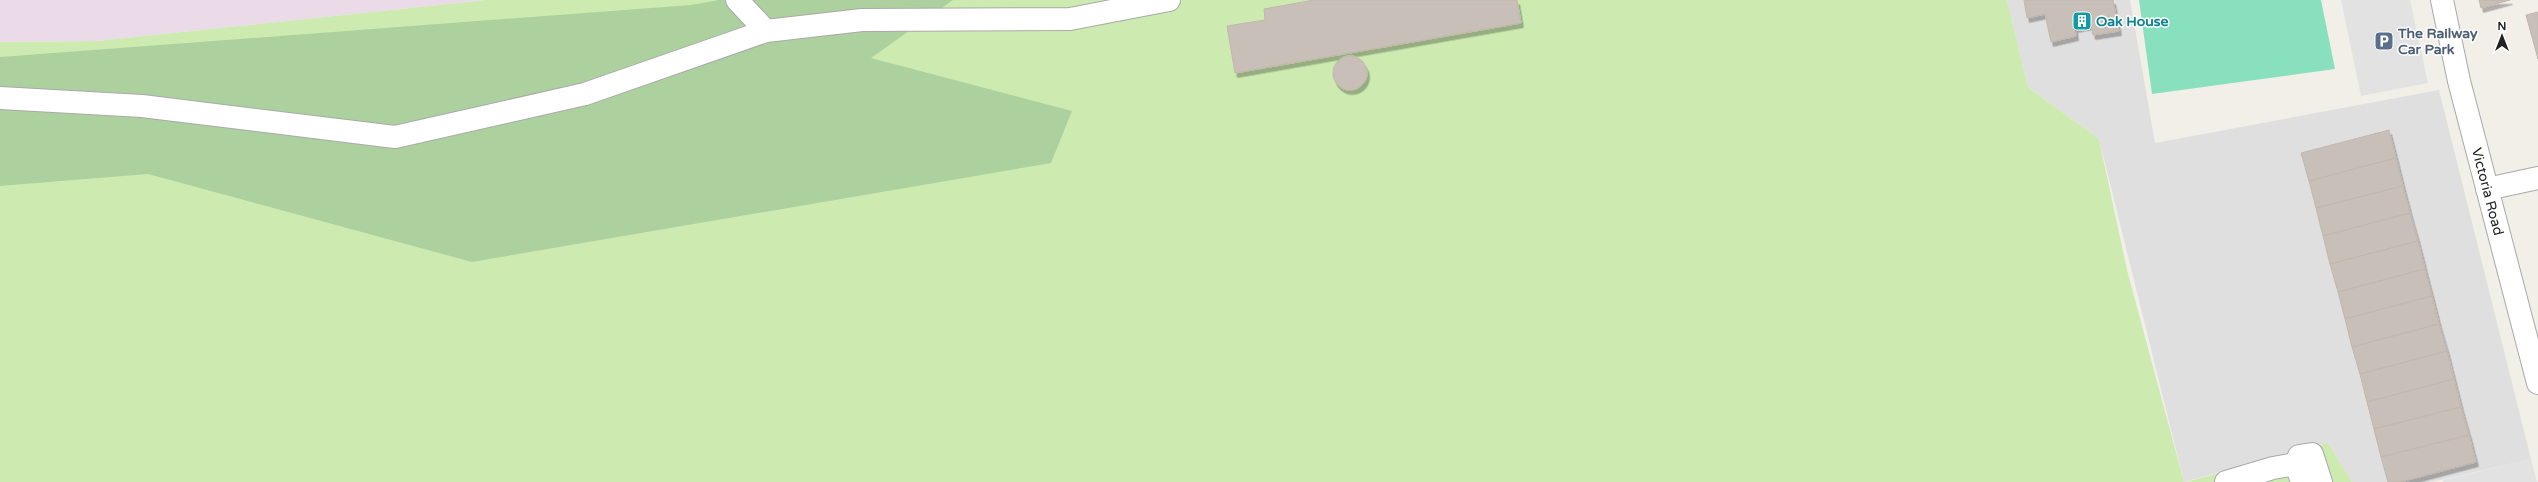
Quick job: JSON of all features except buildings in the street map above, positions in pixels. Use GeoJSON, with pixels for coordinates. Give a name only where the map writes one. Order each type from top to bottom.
{"type":"FeatureCollection","features":[{"type":"Feature","properties":{"kind":"street"},"geometry":{"type":"LineString","coordinates":[[737,0],[766,30]]}},
{"type":"Feature","properties":{"kind":"street"},"geometry":{"type":"LineString","coordinates":[[0,98],[142,106],[395,137],[585,94],[766,30],[862,20],[1070,19],[1169,0]]}},
{"type":"Feature","properties":{"kind":"street","name":"Victoria Road"},"geometry":{"type":"LineString","coordinates":[[2442,0],[2459,81],[2538,382]]}},
{"type":"Feature","properties":{"kind":"street"},"geometry":{"type":"LineString","coordinates":[[2488,190],[2538,178]]}},
{"type":"Feature","properties":{"kind":"street"},"geometry":{"type":"LineString","coordinates":[[2226,482],[2273,468],[2305,477]]}},
{"type":"Feature","properties":{"kind":"shaded area"},"geometry":{"type":"Polygon","coordinates":[[[0,0],[486,0],[97,41],[0,42],[0,0]]]}},
{"type":"Feature","properties":{"kind":"shaded area"},"geometry":{"type":"Polygon","coordinates":[[[2007,0],[2130,0],[2155,143],[2439,90],[2531,459],[2432,482],[2352,482],[2328,443],[2184,482],[2099,139],[2028,87],[2007,0]]]}},
{"type":"Feature","properties":{"kind":"shaded area","name":"The Railway Car Park"},"geometry":{"type":"Polygon","coordinates":[[[2341,0],[2410,0],[2428,83],[2361,96],[2341,0]]]}},
{"type":"Feature","properties":{"kind":"shaded area"},"geometry":{"type":"Polygon","coordinates":[[[2531,459],[2537,482],[2443,482],[2443,480],[2531,459]]]}},
{"type":"Feature","properties":{"kind":"green space"},"geometry":{"type":"Polygon","coordinates":[[[486,0],[2007,0],[2028,87],[2099,139],[2127,270],[2184,482],[0,482],[0,42],[97,41],[486,0]]]}},
{"type":"Feature","properties":{"kind":"green space"},"geometry":{"type":"Polygon","coordinates":[[[719,0],[953,0],[871,58],[1072,111],[1051,163],[472,262],[148,174],[0,186],[0,57],[691,5],[719,0]]]}},
{"type":"Feature","properties":{"kind":"green space"},"geometry":{"type":"Polygon","coordinates":[[[2139,0],[2321,0],[2335,69],[2152,94],[2139,0]]]}},
{"type":"Feature","properties":{"kind":"green space"},"geometry":{"type":"Polygon","coordinates":[[[2328,443],[2352,482],[2186,482],[2328,443]]]}},
{"type":"Feature","properties":{"kind":"place","name":"Oak House"},"geometry":{"type":"Point","coordinates":[2082,21]}},
{"type":"Feature","properties":{"kind":"place","name":"The Railway Car Park"},"geometry":{"type":"Point","coordinates":[2384,41]}}]}
